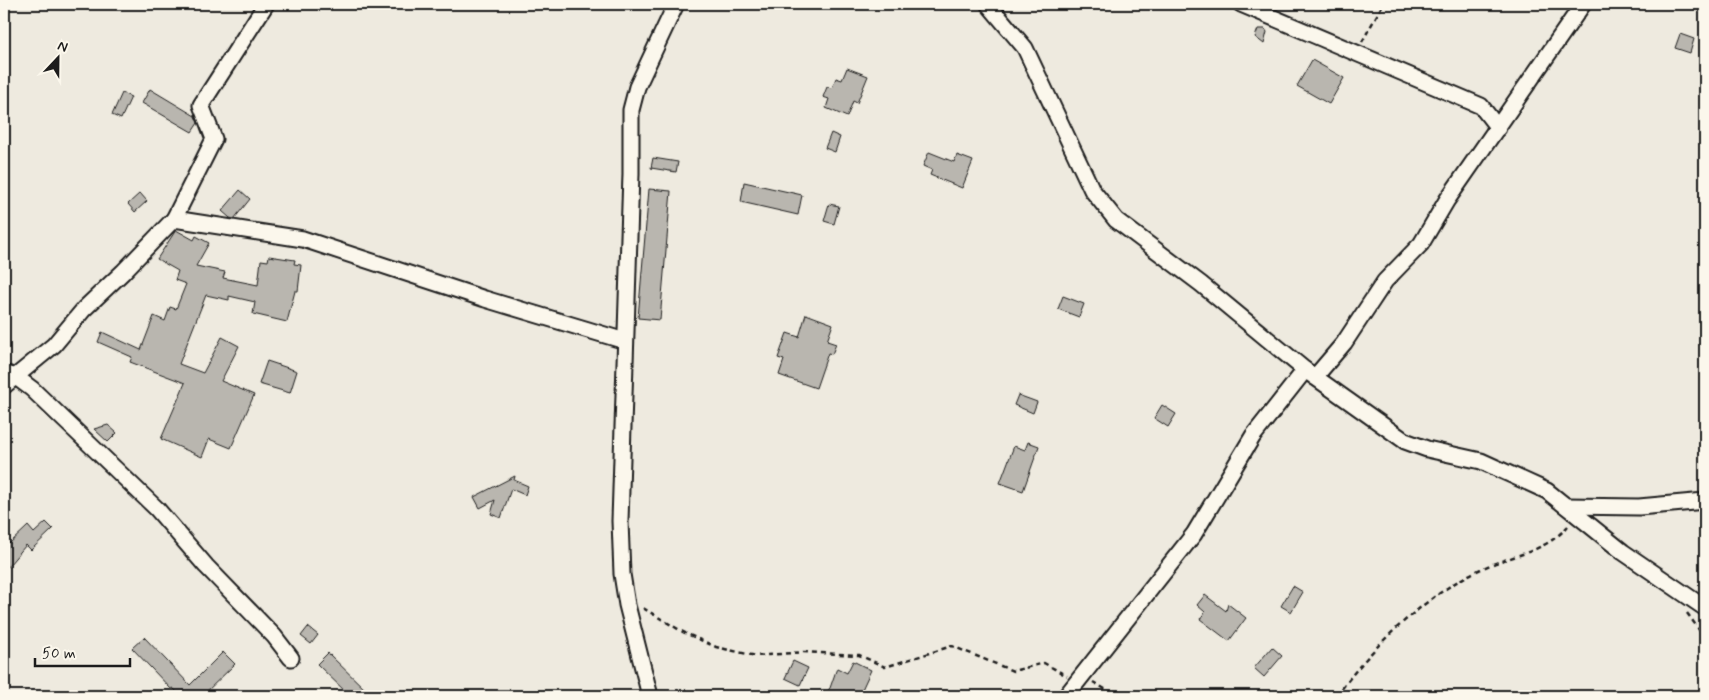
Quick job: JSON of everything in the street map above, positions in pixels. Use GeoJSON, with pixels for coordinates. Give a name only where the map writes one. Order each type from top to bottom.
{"type":"FeatureCollection","features":[{"type":"Feature","properties":{"kind":"street"},"geometry":{"type":"LineString","coordinates":[[8,379],[54,345],[84,309],[174,219],[214,139],[201,105],[266,4]]}},
{"type":"Feature","properties":{"kind":"street"},"geometry":{"type":"LineString","coordinates":[[650,696],[626,599],[622,574],[620,521],[631,110],[637,87],[676,4]]}},
{"type":"Feature","properties":{"kind":"street"},"geometry":{"type":"LineString","coordinates":[[988,4],[1025,48],[1092,190],[1116,220],[1201,284],[1310,373],[1406,441],[1427,449],[1481,461],[1548,491],[1623,552],[1705,608]]}},
{"type":"Feature","properties":{"kind":"street"},"geometry":{"type":"LineString","coordinates":[[1240,4],[1481,106],[1498,128]]}},
{"type":"Feature","properties":{"kind":"street"},"geometry":{"type":"LineString","coordinates":[[1066,696],[1194,534],[1254,436],[1310,373],[1344,343],[1385,281],[1422,244],[1447,200],[1583,4]]}},
{"type":"Feature","properties":{"kind":"street"},"geometry":{"type":"LineString","coordinates":[[174,219],[302,239],[485,299],[625,341]]}},
{"type":"Feature","properties":{"kind":"street"},"geometry":{"type":"LineString","coordinates":[[8,379],[32,389],[63,422],[91,444],[157,509],[206,566],[274,636],[290,658]]}},
{"type":"Feature","properties":{"kind":"street"},"geometry":{"type":"LineString","coordinates":[[1572,511],[1639,508],[1705,501]]}},
{"type":"Feature","properties":{"kind":"path"},"geometry":{"type":"LineString","coordinates":[[1348,51],[1362,42],[1383,4]]}},
{"type":"Feature","properties":{"kind":"path"},"geometry":{"type":"LineString","coordinates":[[1337,696],[1378,647],[1434,596],[1482,568],[1527,554],[1556,539],[1572,511]]}},
{"type":"Feature","properties":{"kind":"path"},"geometry":{"type":"LineString","coordinates":[[626,599],[683,632],[716,646],[756,656],[804,652],[859,655],[885,667],[952,646],[1013,671],[1044,663],[1117,696]]}},
{"type":"Feature","properties":{"kind":"building"},"geometry":{"type":"Polygon","coordinates":[[[1258,29],[1265,29],[1267,32],[1264,44],[1255,37],[1258,29]]]}},
{"type":"Feature","properties":{"kind":"building"},"geometry":{"type":"Polygon","coordinates":[[[1680,34],[1694,39],[1690,53],[1675,48],[1680,34]]]}},
{"type":"Feature","properties":{"kind":"building"},"geometry":{"type":"Polygon","coordinates":[[[1312,60],[1344,78],[1329,104],[1297,86],[1312,60]]]}},
{"type":"Feature","properties":{"kind":"building"},"geometry":{"type":"Polygon","coordinates":[[[847,68],[868,76],[857,103],[853,101],[847,117],[826,108],[829,99],[823,97],[827,87],[832,88],[836,78],[842,80],[847,68]]]}},
{"type":"Feature","properties":{"kind":"building"},"geometry":{"type":"Polygon","coordinates":[[[150,89],[195,116],[198,123],[192,132],[142,103],[150,89]]]}},
{"type":"Feature","properties":{"kind":"building"},"geometry":{"type":"Polygon","coordinates":[[[122,93],[131,97],[121,119],[112,115],[122,93]]]}},
{"type":"Feature","properties":{"kind":"building"},"geometry":{"type":"Polygon","coordinates":[[[831,133],[840,137],[835,152],[825,148],[831,133]]]}},
{"type":"Feature","properties":{"kind":"building"},"geometry":{"type":"Polygon","coordinates":[[[929,152],[954,162],[957,155],[973,161],[962,188],[930,175],[932,170],[923,166],[929,152]]]}},
{"type":"Feature","properties":{"kind":"building"},"geometry":{"type":"Polygon","coordinates":[[[653,158],[678,162],[676,172],[651,168],[653,158]]]}},
{"type":"Feature","properties":{"kind":"building"},"geometry":{"type":"Polygon","coordinates":[[[744,182],[802,195],[798,215],[741,202],[744,182]]]}},
{"type":"Feature","properties":{"kind":"building"},"geometry":{"type":"Polygon","coordinates":[[[649,189],[671,191],[660,320],[638,318],[649,189]]]}},
{"type":"Feature","properties":{"kind":"building"},"geometry":{"type":"Polygon","coordinates":[[[240,190],[250,199],[234,219],[230,218],[222,211],[240,190]]]}},
{"type":"Feature","properties":{"kind":"building"},"geometry":{"type":"Polygon","coordinates":[[[140,193],[147,201],[135,212],[128,204],[140,193]]]}},
{"type":"Feature","properties":{"kind":"building"},"geometry":{"type":"Polygon","coordinates":[[[829,204],[839,206],[834,224],[824,221],[829,204]]]}},
{"type":"Feature","properties":{"kind":"building"},"geometry":{"type":"Polygon","coordinates":[[[176,230],[194,240],[196,236],[209,243],[196,266],[225,272],[223,278],[258,285],[261,260],[268,261],[269,256],[295,260],[294,264],[301,265],[298,291],[295,291],[287,322],[253,314],[255,302],[229,296],[229,300],[206,295],[179,364],[203,373],[222,337],[239,346],[221,381],[254,395],[231,448],[209,439],[202,457],[161,439],[185,383],[130,362],[132,357],[98,342],[102,332],[141,350],[154,316],[165,321],[170,307],[176,309],[186,284],[175,280],[178,271],[157,259],[176,230]]]}},
{"type":"Feature","properties":{"kind":"building"},"geometry":{"type":"Polygon","coordinates":[[[1063,296],[1084,304],[1079,317],[1058,309],[1063,296]]]}},
{"type":"Feature","properties":{"kind":"building"},"geometry":{"type":"Polygon","coordinates":[[[806,314],[833,324],[827,341],[836,344],[832,354],[828,353],[816,388],[779,375],[784,360],[778,358],[787,333],[799,337],[806,314]]]}},
{"type":"Feature","properties":{"kind":"building"},"geometry":{"type":"Polygon","coordinates":[[[267,361],[297,371],[290,393],[259,384],[267,361]]]}},
{"type":"Feature","properties":{"kind":"building"},"geometry":{"type":"Polygon","coordinates":[[[1018,395],[1037,402],[1033,413],[1014,405],[1018,395]]]}},
{"type":"Feature","properties":{"kind":"building"},"geometry":{"type":"Polygon","coordinates":[[[1162,405],[1176,414],[1168,427],[1154,418],[1162,405]]]}},
{"type":"Feature","properties":{"kind":"building"},"geometry":{"type":"Polygon","coordinates":[[[108,425],[117,433],[108,442],[94,429],[108,425]]]}},
{"type":"Feature","properties":{"kind":"building"},"geometry":{"type":"Polygon","coordinates":[[[1028,442],[1039,446],[1023,491],[1000,483],[1014,446],[1025,450],[1028,442]]]}},
{"type":"Feature","properties":{"kind":"building"},"geometry":{"type":"Polygon","coordinates":[[[515,476],[514,480],[528,486],[525,495],[511,489],[501,518],[491,514],[495,500],[480,508],[474,497],[515,476]]]}},
{"type":"Feature","properties":{"kind":"building"},"geometry":{"type":"Polygon","coordinates":[[[46,522],[53,529],[31,550],[26,545],[4,571],[4,547],[8,541],[10,543],[28,526],[34,533],[46,522]]]}},
{"type":"Feature","properties":{"kind":"building"},"geometry":{"type":"Polygon","coordinates":[[[1293,586],[1303,592],[1291,612],[1281,606],[1293,586]]]}},
{"type":"Feature","properties":{"kind":"building"},"geometry":{"type":"Polygon","coordinates":[[[1205,595],[1226,611],[1228,604],[1246,618],[1229,641],[1200,619],[1205,612],[1197,605],[1205,595]]]}},
{"type":"Feature","properties":{"kind":"building"},"geometry":{"type":"Polygon","coordinates":[[[308,627],[318,635],[311,644],[301,636],[308,627]]]}},
{"type":"Feature","properties":{"kind":"building"},"geometry":{"type":"Polygon","coordinates":[[[144,637],[190,685],[223,652],[235,664],[202,696],[178,696],[180,695],[173,688],[171,689],[132,648],[144,637]]]}},
{"type":"Feature","properties":{"kind":"building"},"geometry":{"type":"Polygon","coordinates":[[[1272,647],[1282,656],[1264,677],[1254,668],[1272,647]]]}},
{"type":"Feature","properties":{"kind":"building"},"geometry":{"type":"Polygon","coordinates":[[[328,653],[372,696],[350,696],[317,664],[328,653]]]}},
{"type":"Feature","properties":{"kind":"building"},"geometry":{"type":"Polygon","coordinates":[[[793,661],[808,668],[800,685],[785,678],[793,661]]]}},
{"type":"Feature","properties":{"kind":"building"},"geometry":{"type":"Polygon","coordinates":[[[853,661],[871,670],[859,696],[823,696],[830,688],[837,668],[847,673],[853,661]]]}}]}
